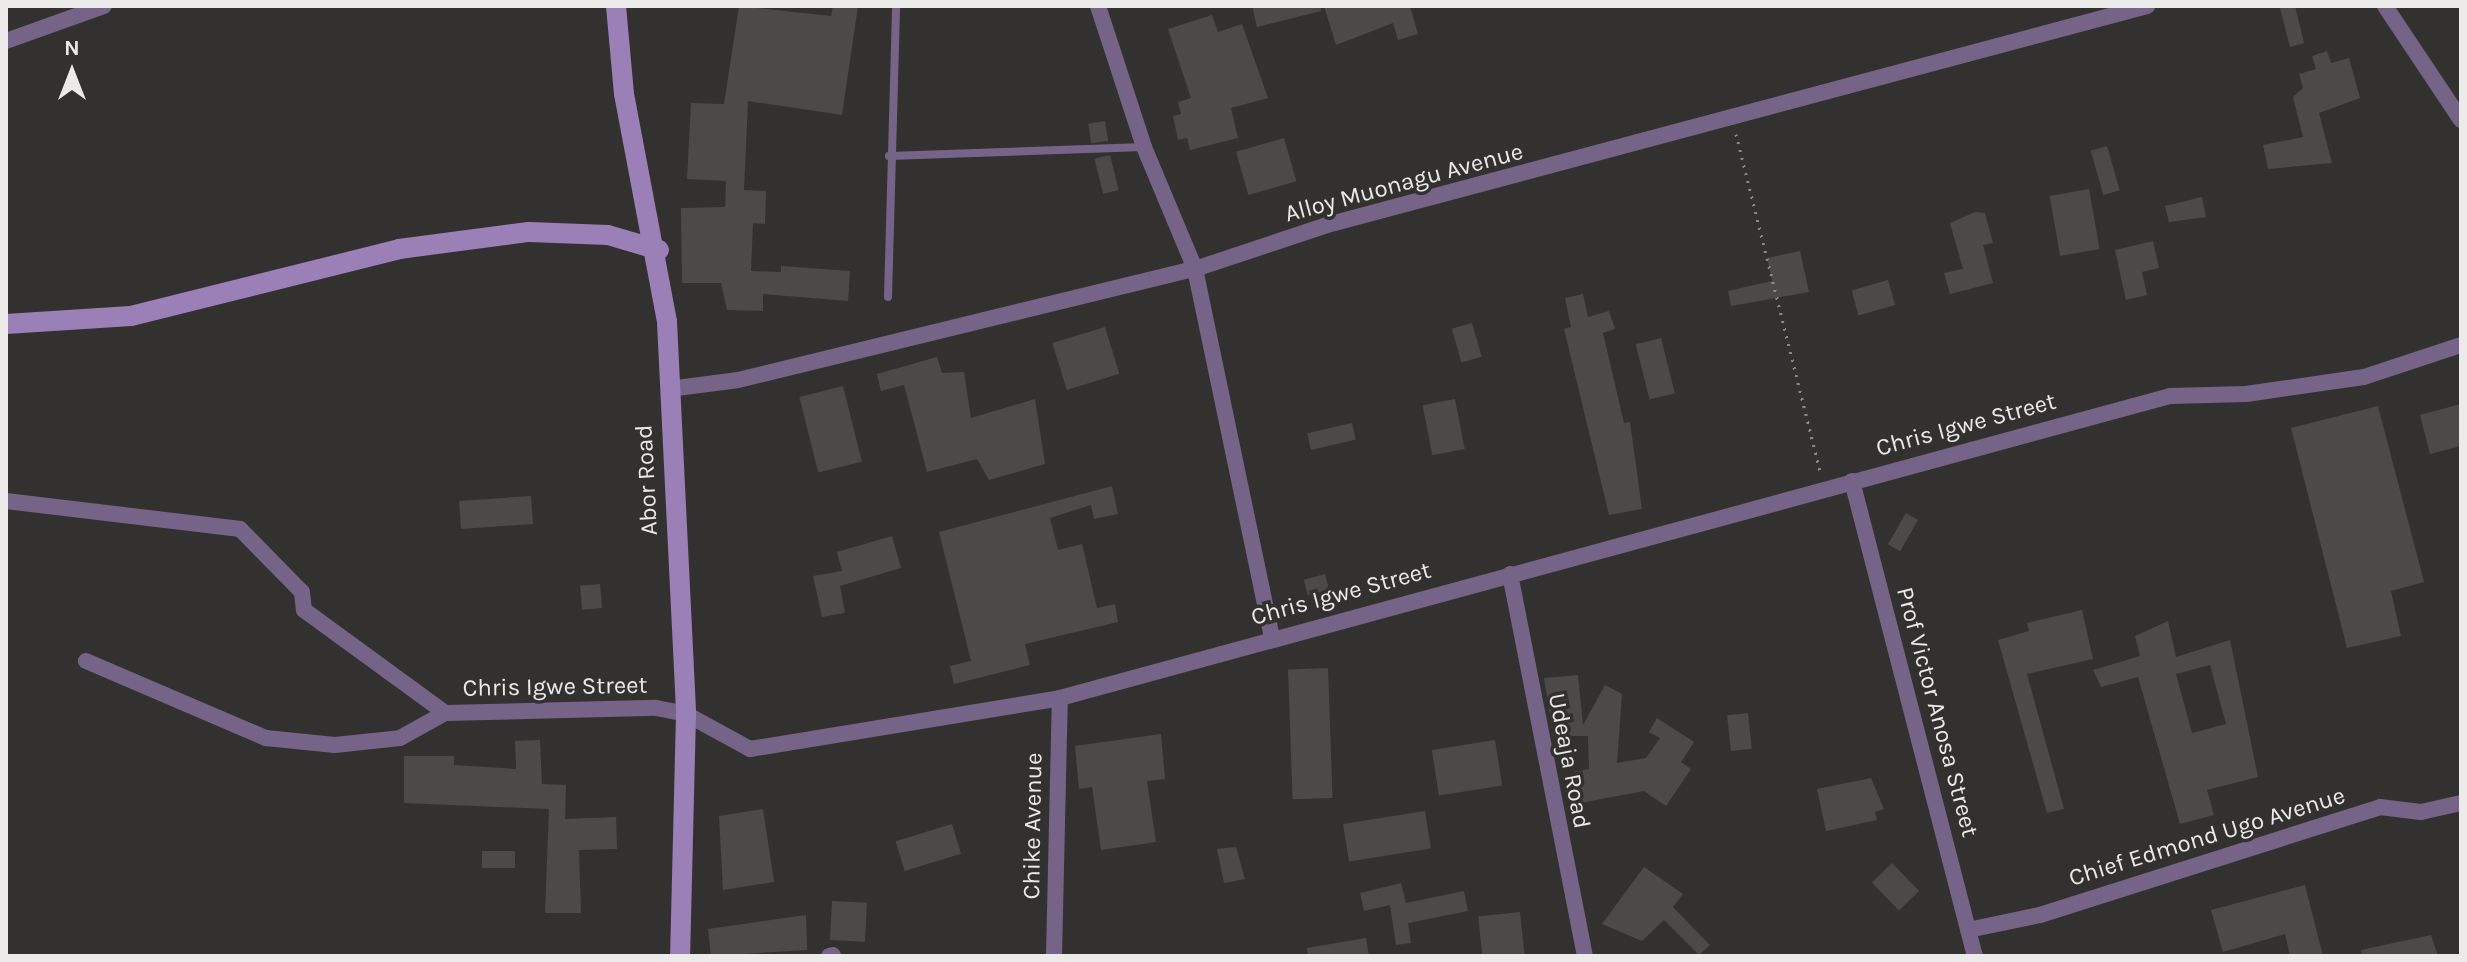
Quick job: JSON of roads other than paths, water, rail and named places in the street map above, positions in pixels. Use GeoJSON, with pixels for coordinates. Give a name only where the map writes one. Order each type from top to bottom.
{"type":"FeatureCollection","features":[{"type":"Feature","properties":{"kind":"street"},"geometry":{"type":"LineString","coordinates":[[6,41],[104,6]]}},
{"type":"Feature","properties":{"kind":"street","name":"Abor Road"},"geometry":{"type":"LineString","coordinates":[[616,6],[624,94],[659,250],[669,389],[686,714],[680,956]]}},
{"type":"Feature","properties":{"kind":"street"},"geometry":{"type":"LineString","coordinates":[[1098,6],[1144,147],[1195,269],[1272,636]]}},
{"type":"Feature","properties":{"kind":"street","name":"Alloy Muonagu Avenue"},"geometry":{"type":"LineString","coordinates":[[669,389],[738,380],[1195,269],[1327,225],[2147,6]]}},
{"type":"Feature","properties":{"kind":"street"},"geometry":{"type":"LineString","coordinates":[[2385,6],[2461,120]]}},
{"type":"Feature","properties":{"kind":"street"},"geometry":{"type":"LineString","coordinates":[[6,324],[131,316],[399,249],[529,232],[608,235],[659,250]]}},
{"type":"Feature","properties":{"kind":"street","name":"Chris Igwe Street"},"geometry":{"type":"LineString","coordinates":[[6,501],[45,511],[207,520],[240,529],[284,569],[302,592],[304,610],[445,713],[656,708],[686,714],[750,749],[1060,698],[1272,636],[2170,396],[2246,394],[2364,377],[2461,345]]}},
{"type":"Feature","properties":{"kind":"street","name":"Prof Victor Anosa Street"},"geometry":{"type":"LineString","coordinates":[[1852,481],[1975,956]]}},
{"type":"Feature","properties":{"kind":"street","name":"Udeaja Road"},"geometry":{"type":"LineString","coordinates":[[1510,574],[1585,956]]}},
{"type":"Feature","properties":{"kind":"street"},"geometry":{"type":"LineString","coordinates":[[86,661],[266,738],[335,745],[400,738],[445,713]]}},
{"type":"Feature","properties":{"kind":"street","name":"Chike Avenue"},"geometry":{"type":"LineString","coordinates":[[1054,956],[1060,698]]}},
{"type":"Feature","properties":{"kind":"street","name":"Chief Edmond Ugo Avenue"},"geometry":{"type":"LineString","coordinates":[[1968,930],[2040,915],[2380,807],[2421,812],[2461,803]]}},
{"type":"Feature","properties":{"kind":"lane"},"geometry":{"type":"LineString","coordinates":[[888,297],[889,156],[896,6]]}},
{"type":"Feature","properties":{"kind":"lane"},"geometry":{"type":"LineString","coordinates":[[889,156],[1144,147]]}}]}
